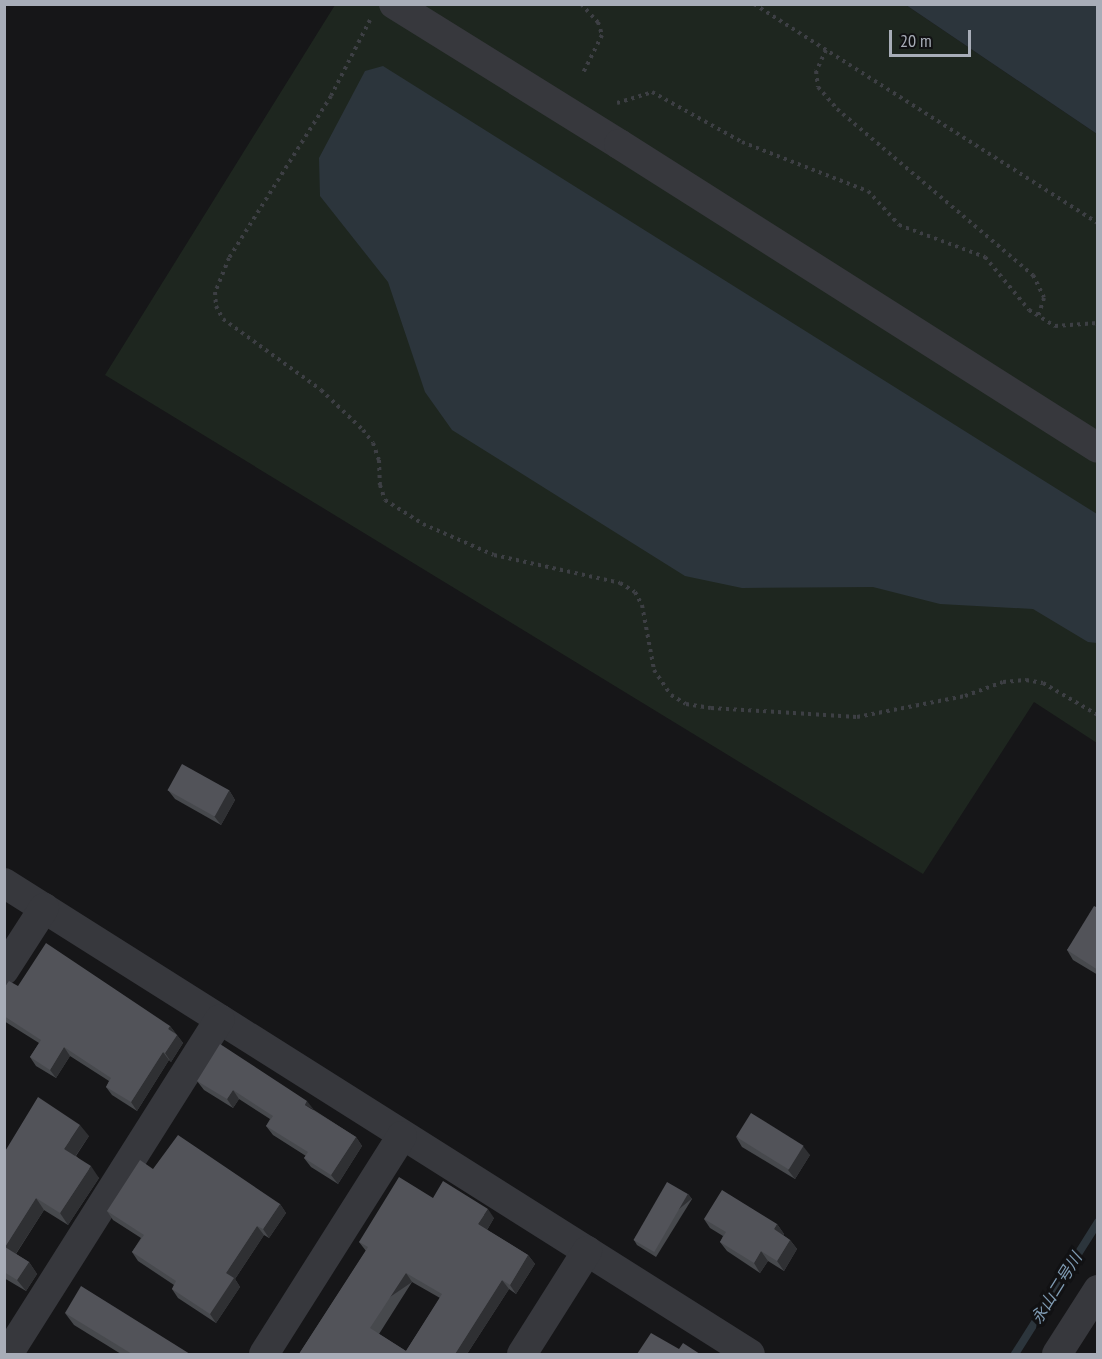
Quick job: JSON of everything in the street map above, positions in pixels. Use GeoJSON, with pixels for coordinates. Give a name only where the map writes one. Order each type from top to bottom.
{"type":"FeatureCollection","features":[{"type":"Feature","properties":{"kind":"street"},"geometry":{"type":"LineString","coordinates":[[383,10],[629,150],[1098,448]]}},
{"type":"Feature","properties":{"kind":"street"},"geometry":{"type":"LineString","coordinates":[[4,883],[750,1354]]}},
{"type":"Feature","properties":{"kind":"street"},"geometry":{"type":"LineString","coordinates":[[4,970],[44,908]]}},
{"type":"Feature","properties":{"kind":"street"},"geometry":{"type":"LineString","coordinates":[[8,1354],[220,1019]]}},
{"type":"Feature","properties":{"kind":"street"},"geometry":{"type":"LineString","coordinates":[[264,1354],[402,1136]]}},
{"type":"Feature","properties":{"kind":"street"},"geometry":{"type":"LineString","coordinates":[[522,1354],[587,1251]]}},
{"type":"Feature","properties":{"kind":"street"},"geometry":{"type":"LineString","coordinates":[[1057,1354],[1098,1290]]}},
{"type":"Feature","properties":{"kind":"path"},"geometry":{"type":"LineString","coordinates":[[581,4],[598,22],[602,35],[583,73]]}},
{"type":"Feature","properties":{"kind":"path"},"geometry":{"type":"LineString","coordinates":[[754,4],[1098,223]]}},
{"type":"Feature","properties":{"kind":"path"},"geometry":{"type":"LineString","coordinates":[[383,10],[229,258],[215,292],[216,306],[223,319],[321,390],[368,436],[379,460],[380,485],[385,500],[423,524],[494,555],[620,583],[635,592],[642,605],[654,670],[670,695],[686,704],[734,710],[857,717],[965,696],[1003,682],[1026,680],[1043,683],[1098,715]]}},
{"type":"Feature","properties":{"kind":"path"},"geometry":{"type":"LineString","coordinates":[[826,50],[816,70],[818,87],[837,109],[1033,276],[1044,298],[1038,316]]}},
{"type":"Feature","properties":{"kind":"path"},"geometry":{"type":"LineString","coordinates":[[617,103],[652,92],[742,142],[868,191],[899,225],[986,257],[1029,310],[1055,326],[1098,323]]}},
{"type":"Feature","properties":{"kind":"shaded area"},"geometry":{"type":"Polygon","coordinates":[[[335,5],[906,5],[1097,134],[1097,743],[1034,702],[923,874],[105,375],[335,5]]]}},
{"type":"Feature","properties":{"kind":"shaded area"},"geometry":{"type":"Polygon","coordinates":[[[906,5],[1097,5],[1097,134],[906,5]]]}},
{"type":"Feature","properties":{"kind":"shaded area"},"geometry":{"type":"Polygon","coordinates":[[[383,66],[1097,514],[1097,643],[1088,642],[1033,609],[940,604],[873,587],[742,588],[685,576],[452,430],[425,392],[388,282],[320,196],[319,158],[365,71],[383,66]]]}},
{"type":"Feature","properties":{"kind":"building"},"geometry":{"type":"Polygon","coordinates":[[[182,764],[229,790],[215,816],[167,790],[182,764]]]}},
{"type":"Feature","properties":{"kind":"building"},"geometry":{"type":"Polygon","coordinates":[[[1094,906],[1098,908],[1098,970],[1067,950],[1094,906]]]}},
{"type":"Feature","properties":{"kind":"building"},"geometry":{"type":"Polygon","coordinates":[[[46,943],[170,1026],[168,1029],[177,1035],[165,1053],[163,1052],[131,1102],[106,1087],[111,1078],[64,1047],[50,1070],[30,1057],[41,1040],[4,1016],[4,988],[9,981],[18,986],[46,943]]]}},
{"type":"Feature","properties":{"kind":"building"},"geometry":{"type":"Polygon","coordinates":[[[220,1044],[307,1101],[305,1105],[356,1137],[331,1175],[304,1158],[308,1152],[266,1126],[273,1116],[233,1090],[227,1099],[197,1081],[220,1044]]]}},
{"type":"Feature","properties":{"kind":"building"},"geometry":{"type":"Polygon","coordinates":[[[38,1097],[80,1125],[64,1149],[91,1166],[60,1213],[36,1198],[5,1247],[29,1262],[17,1280],[4,1272],[4,1153],[38,1097]]]}},
{"type":"Feature","properties":{"kind":"building"},"geometry":{"type":"Polygon","coordinates":[[[751,1113],[804,1146],[789,1170],[736,1137],[751,1113]]]}},
{"type":"Feature","properties":{"kind":"building"},"geometry":{"type":"Polygon","coordinates":[[[178,1135],[280,1204],[263,1229],[257,1226],[226,1273],[234,1278],[210,1314],[172,1289],[176,1281],[132,1252],[144,1235],[107,1211],[140,1160],[153,1169],[178,1135]]]}},
{"type":"Feature","properties":{"kind":"building"},"geometry":{"type":"Polygon","coordinates":[[[399,1177],[433,1198],[443,1181],[488,1209],[478,1224],[528,1255],[510,1285],[502,1280],[455,1354],[299,1354],[368,1247],[359,1242],[399,1177]],[[406,1273],[370,1328],[406,1351],[442,1294],[406,1273]]]}},
{"type":"Feature","properties":{"kind":"building"},"geometry":{"type":"Polygon","coordinates":[[[667,1182],[688,1194],[654,1252],[634,1240],[667,1182]]]}},
{"type":"Feature","properties":{"kind":"building"},"geometry":{"type":"Polygon","coordinates":[[[722,1190],[777,1224],[774,1229],[790,1240],[777,1261],[761,1251],[754,1263],[720,1242],[726,1232],[704,1219],[722,1190]]]}},
{"type":"Feature","properties":{"kind":"building"},"geometry":{"type":"Polygon","coordinates":[[[81,1286],[190,1354],[132,1354],[65,1313],[81,1286]]]}},
{"type":"Feature","properties":{"kind":"building"},"geometry":{"type":"Polygon","coordinates":[[[651,1333],[679,1349],[683,1343],[700,1354],[637,1354],[651,1333]]]}},
{"type":"Feature","properties":{"kind":"waterway","name":"永山二号川"},"geometry":{"type":"LineString","coordinates":[[1015,1354],[1098,1222]]}}]}
